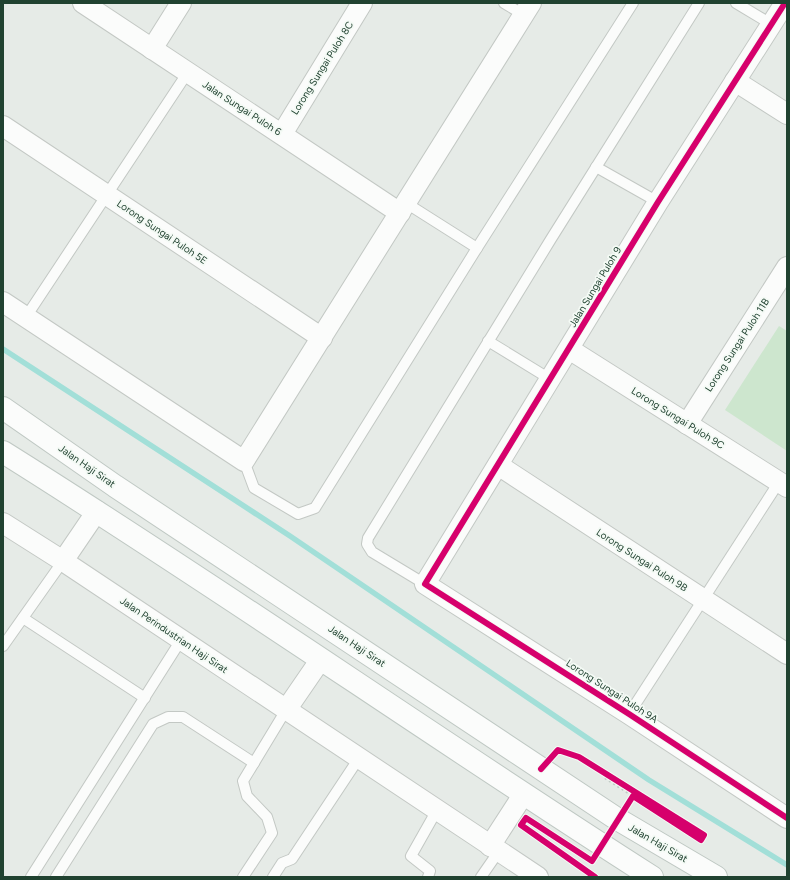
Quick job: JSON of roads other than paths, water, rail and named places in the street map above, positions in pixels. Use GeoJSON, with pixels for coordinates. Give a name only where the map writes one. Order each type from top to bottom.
{"type":"FeatureCollection","features":[{"type":"Feature","properties":{"kind":"main road","name":"Jalan Haji Sirat"},"geometry":{"type":"LineString","coordinates":[[3,408],[122,490],[614,817],[716,877]]}},
{"type":"Feature","properties":{"kind":"main road"},"geometry":{"type":"LineString","coordinates":[[3,452],[97,511],[523,795],[652,877]]}},
{"type":"Feature","properties":{"kind":"street","name":"Jalan Sungai Puloh 6"},"geometry":{"type":"LineString","coordinates":[[83,3],[282,134],[403,208]]}},
{"type":"Feature","properties":{"kind":"street"},"geometry":{"type":"LineString","coordinates":[[152,48],[181,3]]}},
{"type":"Feature","properties":{"kind":"street","name":"Lorong Sungai Puloh 8C"},"geometry":{"type":"LineString","coordinates":[[282,134],[362,3]]}},
{"type":"Feature","properties":{"kind":"street","name":"Jalan Sungai Puloh 9"},"geometry":{"type":"LineString","coordinates":[[425,584],[658,202],[785,3]]}},
{"type":"Feature","properties":{"kind":"street"},"geometry":{"type":"LineString","coordinates":[[3,302],[244,461],[528,9]]}},
{"type":"Feature","properties":{"kind":"street"},"geometry":{"type":"LineString","coordinates":[[735,81],[787,114]]}},
{"type":"Feature","properties":{"kind":"street","name":"Lorong Sungai Puloh 5E"},"geometry":{"type":"LineString","coordinates":[[3,126],[322,338]]}},
{"type":"Feature","properties":{"kind":"street","name":"Lorong Sungai Puloh 11B"},"geometry":{"type":"LineString","coordinates":[[687,424],[787,267]]}},
{"type":"Feature","properties":{"kind":"street","name":"Lorong Sungai Puloh 9C"},"geometry":{"type":"LineString","coordinates":[[569,349],[783,484]]}},
{"type":"Feature","properties":{"kind":"street","name":"Lorong Sungai Puloh 9B"},"geometry":{"type":"LineString","coordinates":[[498,465],[787,654]]}},
{"type":"Feature","properties":{"kind":"street"},"geometry":{"type":"LineString","coordinates":[[63,561],[97,511]]}},
{"type":"Feature","properties":{"kind":"street","name":"Jalan Perindustrian Haji Sirat"},"geometry":{"type":"LineString","coordinates":[[3,523],[63,561],[538,877]]}},
{"type":"Feature","properties":{"kind":"street","name":"Lorong Sungai Puloh 9A"},"geometry":{"type":"LineString","coordinates":[[425,584],[629,714],[787,818]]}},
{"type":"Feature","properties":{"kind":"street"},"geometry":{"type":"LineString","coordinates":[[286,710],[321,659]]}},
{"type":"Feature","properties":{"kind":"street"},"geometry":{"type":"LineString","coordinates":[[495,849],[523,795]]}},
{"type":"Feature","properties":{"kind":"lane"},"geometry":{"type":"LineString","coordinates":[[504,3],[528,9]]}},
{"type":"Feature","properties":{"kind":"lane"},"geometry":{"type":"LineString","coordinates":[[425,584],[372,552],[366,544],[368,538],[488,341],[699,3]]}},
{"type":"Feature","properties":{"kind":"lane"},"geometry":{"type":"LineString","coordinates":[[736,3],[771,24]]}},
{"type":"Feature","properties":{"kind":"lane"},"geometry":{"type":"LineString","coordinates":[[244,461],[254,488],[298,514],[315,508],[631,4]]}},
{"type":"Feature","properties":{"kind":"lane"},"geometry":{"type":"LineString","coordinates":[[26,317],[188,72]]}},
{"type":"Feature","properties":{"kind":"lane"},"geometry":{"type":"LineString","coordinates":[[596,167],[658,202]]}},
{"type":"Feature","properties":{"kind":"lane"},"geometry":{"type":"LineString","coordinates":[[403,208],[477,248]]}},
{"type":"Feature","properties":{"kind":"lane"},"geometry":{"type":"LineString","coordinates":[[488,341],[550,379]]}},
{"type":"Feature","properties":{"kind":"lane"},"geometry":{"type":"LineString","coordinates":[[629,714],[703,599],[783,484]]}},
{"type":"Feature","properties":{"kind":"lane"},"geometry":{"type":"LineString","coordinates":[[3,646],[63,561]]}},
{"type":"Feature","properties":{"kind":"lane"},"geometry":{"type":"LineString","coordinates":[[23,618],[145,698]]}},
{"type":"Feature","properties":{"kind":"lane"},"geometry":{"type":"LineString","coordinates":[[31,877],[181,640]]}},
{"type":"Feature","properties":{"kind":"lane"},"geometry":{"type":"LineString","coordinates":[[243,877],[272,833],[267,817],[247,796],[244,781],[286,710]]}},
{"type":"Feature","properties":{"kind":"lane"},"geometry":{"type":"LineString","coordinates":[[56,877],[153,724],[168,717],[183,717],[254,763]]}},
{"type":"Feature","properties":{"kind":"lane"},"geometry":{"type":"LineString","coordinates":[[273,877],[282,863],[292,859],[359,758]]}},
{"type":"Feature","properties":{"kind":"lane"},"geometry":{"type":"LineString","coordinates":[[428,877],[430,872],[428,868],[411,856],[437,810]]}},
{"type":"Feature","properties":{"kind":"lane"},"geometry":{"type":"LineString","coordinates":[[481,877],[495,849]]}},
{"type":"Feature","properties":{"kind":"waterway"},"geometry":{"type":"LineString","coordinates":[[3,349],[290,536],[649,780],[787,865]]}}]}
